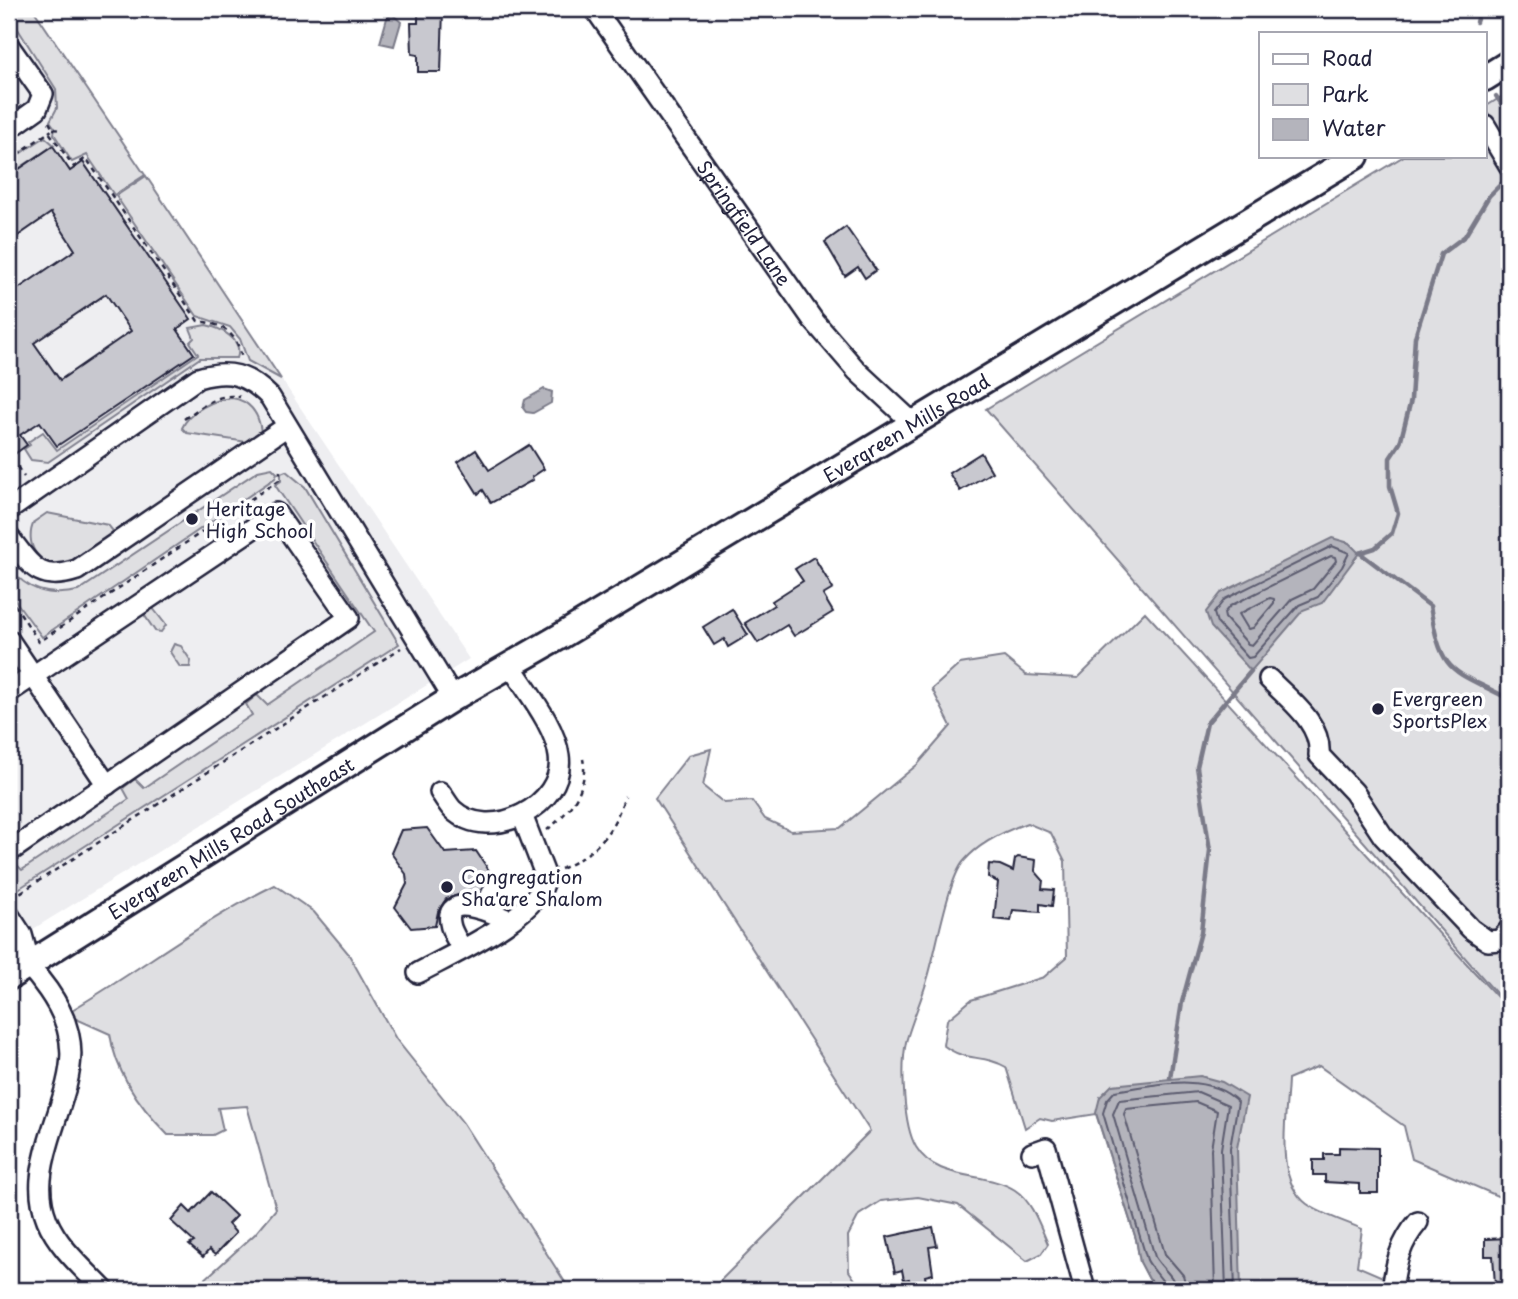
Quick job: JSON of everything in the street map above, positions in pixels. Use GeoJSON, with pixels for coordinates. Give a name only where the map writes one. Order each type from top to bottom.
{"type":"FeatureCollection","features":[{"type":"Feature","properties":{"kind":"main road"},"geometry":{"type":"LineString","coordinates":[[1486,77],[1509,63]]}},
{"type":"Feature","properties":{"kind":"main road","name":"Evergreen Mills Road"},"geometry":{"type":"LineString","coordinates":[[453,698],[511,666],[1353,158]]}},
{"type":"Feature","properties":{"kind":"main road","name":"Evergreen Mills Road Southeast"},"geometry":{"type":"LineString","coordinates":[[9,977],[453,698]]}},
{"type":"Feature","properties":{"kind":"street","name":"Springfield Lane"},"geometry":{"type":"LineString","coordinates":[[594,9],[805,310],[857,371],[913,423]]}},
{"type":"Feature","properties":{"kind":"street"},"geometry":{"type":"LineString","coordinates":[[9,46],[16,70],[43,94],[37,110],[9,130]]}},
{"type":"Feature","properties":{"kind":"street"},"geometry":{"type":"LineString","coordinates":[[1486,127],[1509,166]]}},
{"type":"Feature","properties":{"kind":"street"},"geometry":{"type":"LineString","coordinates":[[9,510],[198,378],[216,373],[235,373],[255,382],[270,397],[286,428],[453,698]]}},
{"type":"Feature","properties":{"kind":"street"},"geometry":{"type":"LineString","coordinates":[[9,537],[41,573],[56,577],[77,570],[286,428]]}},
{"type":"Feature","properties":{"kind":"street"},"geometry":{"type":"LineString","coordinates":[[9,692],[276,513],[349,618],[107,785],[11,846]]}},
{"type":"Feature","properties":{"kind":"street"},"geometry":{"type":"LineString","coordinates":[[9,640],[107,785]]}},
{"type":"Feature","properties":{"kind":"street"},"geometry":{"type":"LineString","coordinates":[[440,792],[453,811],[473,820],[506,821],[522,815],[544,798],[557,778],[559,756],[549,728],[511,666]]}},
{"type":"Feature","properties":{"kind":"street"},"geometry":{"type":"LineString","coordinates":[[1269,679],[1316,729],[1320,743],[1319,755],[1354,792],[1383,836],[1471,929],[1488,941],[1500,940],[1509,930]]}},
{"type":"Feature","properties":{"kind":"street"},"geometry":{"type":"LineString","coordinates":[[418,973],[462,949],[536,901],[546,877],[522,815]]}},
{"type":"Feature","properties":{"kind":"street"},"geometry":{"type":"LineString","coordinates":[[462,949],[449,922],[452,914],[462,906],[473,905],[509,920]]}},
{"type":"Feature","properties":{"kind":"street"},"geometry":{"type":"LineString","coordinates":[[9,915],[22,935],[30,964]]}},
{"type":"Feature","properties":{"kind":"street"},"geometry":{"type":"LineString","coordinates":[[9,947],[30,964],[65,1014],[72,1049],[70,1068],[42,1162],[41,1201],[56,1237],[104,1290]]}},
{"type":"Feature","properties":{"kind":"street"},"geometry":{"type":"LineString","coordinates":[[1032,1153],[1046,1148],[1084,1290]]}},
{"type":"Feature","properties":{"kind":"street"},"geometry":{"type":"LineString","coordinates":[[1392,1290],[1396,1257],[1404,1238],[1418,1222]]}},
{"type":"Feature","properties":{"kind":"path"},"geometry":{"type":"LineString","coordinates":[[53,129],[61,130]]}},
{"type":"Feature","properties":{"kind":"path"},"geometry":{"type":"LineString","coordinates":[[9,160],[49,132],[74,167],[86,158],[198,321],[214,323],[229,330],[240,344],[243,362]]}},
{"type":"Feature","properties":{"kind":"path"},"geometry":{"type":"LineString","coordinates":[[184,419],[211,400],[227,395],[247,400]]}},
{"type":"Feature","properties":{"kind":"path"},"geometry":{"type":"LineString","coordinates":[[12,459],[28,483]]}},
{"type":"Feature","properties":{"kind":"path"},"geometry":{"type":"LineString","coordinates":[[9,596],[39,642],[279,480],[280,471]]}},
{"type":"Feature","properties":{"kind":"path"},"geometry":{"type":"LineString","coordinates":[[9,900],[416,639]]}},
{"type":"Feature","properties":{"kind":"path"},"geometry":{"type":"LineString","coordinates":[[532,838],[561,820],[572,806],[581,786],[585,768],[583,759]]}},
{"type":"Feature","properties":{"kind":"path"},"geometry":{"type":"LineString","coordinates":[[546,877],[586,858],[597,848],[608,833],[625,796]]}},
{"type":"Feature","properties":{"kind":"shaded area","name":"Heritage High School"},"geometry":{"type":"Polygon","coordinates":[[[9,9],[33,9],[469,659],[9,944],[9,9]]]}},
{"type":"Feature","properties":{"kind":"green space"},"geometry":{"type":"Polygon","coordinates":[[[9,9],[33,9],[145,175],[114,195],[87,155],[72,162],[54,134],[55,128],[50,121],[57,108],[56,89],[9,15],[9,9]]]}},
{"type":"Feature","properties":{"kind":"green space","name":"Evergreen SportsPlex"},"geometry":{"type":"Polygon","coordinates":[[[1509,92],[1509,1008],[986,409],[1401,158],[1486,158],[1486,106],[1509,92]]]}},
{"type":"Feature","properties":{"kind":"green space"},"geometry":{"type":"Polygon","coordinates":[[[45,137],[54,145],[12,173],[9,161],[45,137]]]}},
{"type":"Feature","properties":{"kind":"green space"},"geometry":{"type":"Polygon","coordinates":[[[146,176],[281,379],[248,361],[240,339],[230,327],[197,316],[116,196],[146,176]]]}},
{"type":"Feature","properties":{"kind":"green space"},"geometry":{"type":"Polygon","coordinates":[[[206,325],[224,332],[234,340],[237,358],[200,358],[48,462],[31,460],[24,449],[30,445],[28,442],[43,432],[57,450],[198,354],[190,342],[194,338],[190,328],[206,325]]]}},
{"type":"Feature","properties":{"kind":"green space"},"geometry":{"type":"Polygon","coordinates":[[[232,398],[249,406],[258,420],[261,432],[247,442],[187,433],[182,428],[202,407],[232,398]]]}},
{"type":"Feature","properties":{"kind":"green space"},"geometry":{"type":"Polygon","coordinates":[[[272,468],[277,473],[275,478],[42,637],[9,592],[9,567],[23,582],[39,590],[58,593],[78,591],[258,471],[272,468]]]}},
{"type":"Feature","properties":{"kind":"green space"},"geometry":{"type":"Polygon","coordinates":[[[286,471],[305,487],[399,644],[9,895],[10,863],[14,862],[22,870],[129,799],[123,788],[135,779],[144,788],[252,715],[246,704],[257,695],[267,705],[374,632],[275,485],[281,481],[281,473],[286,471]]]}},
{"type":"Feature","properties":{"kind":"green space"},"geometry":{"type":"Polygon","coordinates":[[[47,513],[108,525],[113,531],[104,541],[82,556],[61,564],[53,564],[39,557],[31,537],[34,522],[47,513]]]}},
{"type":"Feature","properties":{"kind":"green space"},"geometry":{"type":"Polygon","coordinates":[[[152,607],[166,625],[161,632],[155,631],[145,616],[146,611],[152,607]]]}},
{"type":"Feature","properties":{"kind":"green space"},"geometry":{"type":"Polygon","coordinates":[[[1145,612],[1509,1010],[1509,1201],[1412,1159],[1404,1126],[1319,1066],[1288,1079],[1284,1146],[1290,1179],[1296,1193],[1307,1204],[1362,1229],[1357,1266],[1413,1290],[1164,1290],[1149,1279],[1140,1262],[1136,1239],[1096,1114],[1052,1121],[1040,1118],[1025,1128],[1006,1067],[989,1060],[959,1054],[943,1045],[947,1020],[971,1000],[1044,977],[1067,957],[1065,861],[1051,833],[1027,823],[985,843],[970,854],[958,870],[926,985],[906,1042],[904,1095],[912,1137],[925,1158],[949,1171],[990,1180],[1015,1190],[1031,1207],[1048,1244],[1041,1254],[1027,1261],[958,1205],[918,1197],[881,1201],[859,1215],[848,1236],[849,1271],[862,1290],[711,1290],[870,1131],[655,798],[689,755],[711,749],[703,786],[724,803],[752,801],[765,819],[791,831],[840,828],[918,764],[951,726],[932,689],[960,664],[1004,657],[1026,675],[1078,678],[1145,612]]]}},
{"type":"Feature","properties":{"kind":"green space"},"geometry":{"type":"Polygon","coordinates":[[[174,644],[181,646],[191,661],[190,667],[180,667],[170,652],[174,644]]]}},
{"type":"Feature","properties":{"kind":"green space"},"geometry":{"type":"Polygon","coordinates":[[[275,885],[314,912],[348,953],[396,1039],[463,1123],[570,1290],[193,1290],[255,1234],[276,1209],[247,1106],[218,1108],[223,1130],[213,1135],[168,1135],[131,1089],[118,1063],[110,1034],[65,1014],[221,915],[275,885]]]}},
{"type":"Feature","properties":{"kind":"water"},"geometry":{"type":"Polygon","coordinates":[[[392,14],[401,22],[394,46],[380,43],[387,18],[392,14]]]}},
{"type":"Feature","properties":{"kind":"water"},"geometry":{"type":"Polygon","coordinates":[[[544,389],[552,392],[551,403],[533,413],[526,412],[523,408],[525,400],[544,389]]]}},
{"type":"Feature","properties":{"kind":"water"},"geometry":{"type":"Polygon","coordinates":[[[1332,538],[1349,543],[1359,553],[1322,603],[1303,610],[1251,671],[1211,627],[1206,612],[1221,593],[1332,538]]]}},
{"type":"Feature","properties":{"kind":"water"},"geometry":{"type":"Polygon","coordinates":[[[1200,1076],[1222,1082],[1247,1097],[1237,1148],[1241,1290],[1164,1290],[1149,1279],[1140,1262],[1136,1239],[1096,1113],[1100,1097],[1112,1085],[1200,1076]]]}},
{"type":"Feature","properties":{"kind":"building"},"geometry":{"type":"Polygon","coordinates":[[[424,9],[443,9],[441,72],[418,72],[418,55],[412,54],[411,23],[418,23],[418,11],[424,12],[424,9]]]}},
{"type":"Feature","properties":{"kind":"building"},"geometry":{"type":"Polygon","coordinates":[[[53,146],[70,171],[83,162],[191,319],[177,329],[194,354],[57,446],[40,422],[20,435],[27,445],[9,458],[9,295],[75,250],[51,213],[9,242],[9,176],[53,146]],[[106,294],[34,343],[60,380],[131,331],[106,294]]]}},
{"type":"Feature","properties":{"kind":"building"},"geometry":{"type":"Polygon","coordinates":[[[846,227],[876,270],[865,278],[858,267],[845,276],[825,242],[846,227]]]}},
{"type":"Feature","properties":{"kind":"building"},"geometry":{"type":"Polygon","coordinates":[[[529,445],[544,469],[532,477],[533,480],[491,503],[483,490],[478,494],[458,462],[476,450],[489,470],[529,445]]]}},
{"type":"Feature","properties":{"kind":"building"},"geometry":{"type":"Polygon","coordinates":[[[981,453],[992,472],[960,491],[949,473],[981,453]]]}},
{"type":"Feature","properties":{"kind":"building"},"geometry":{"type":"Polygon","coordinates":[[[814,557],[833,589],[823,595],[833,612],[794,636],[787,625],[758,643],[745,623],[774,605],[772,601],[803,581],[795,569],[814,557]]]}},
{"type":"Feature","properties":{"kind":"building"},"geometry":{"type":"Polygon","coordinates":[[[732,609],[748,635],[728,647],[724,639],[714,645],[703,627],[732,609]]]}},
{"type":"Feature","properties":{"kind":"building"},"geometry":{"type":"Polygon","coordinates":[[[427,828],[445,853],[476,851],[490,872],[480,894],[461,894],[446,899],[438,912],[435,926],[411,928],[395,907],[407,884],[406,874],[391,853],[401,830],[427,828]]]}},
{"type":"Feature","properties":{"kind":"building"},"geometry":{"type":"Polygon","coordinates":[[[1018,857],[1036,860],[1035,871],[1043,880],[1042,889],[1054,890],[1052,906],[1040,904],[1040,912],[1013,910],[1011,921],[994,919],[998,882],[988,877],[989,864],[1000,865],[1013,871],[1015,859],[1018,857]]]}},
{"type":"Feature","properties":{"kind":"building"},"geometry":{"type":"Polygon","coordinates":[[[1339,1147],[1378,1148],[1378,1193],[1360,1193],[1360,1184],[1325,1182],[1325,1175],[1313,1175],[1313,1160],[1324,1160],[1324,1154],[1339,1154],[1339,1147]]]}},
{"type":"Feature","properties":{"kind":"building"},"geometry":{"type":"Polygon","coordinates":[[[211,1192],[236,1216],[228,1224],[236,1233],[215,1255],[209,1250],[203,1257],[189,1245],[194,1242],[171,1221],[184,1206],[191,1213],[211,1192]]]}},
{"type":"Feature","properties":{"kind":"building"},"geometry":{"type":"Polygon","coordinates":[[[933,1227],[937,1246],[929,1247],[933,1274],[925,1276],[927,1287],[912,1290],[909,1279],[904,1280],[902,1270],[895,1272],[887,1237],[933,1227]]]}},
{"type":"Feature","properties":{"kind":"building"},"geometry":{"type":"Polygon","coordinates":[[[1509,1238],[1509,1284],[1495,1284],[1493,1256],[1485,1256],[1485,1239],[1509,1238]]]}},
{"type":"Feature","properties":{"kind":"waterway"},"geometry":{"type":"LineString","coordinates":[[1476,22],[1480,9]]}},
{"type":"Feature","properties":{"kind":"waterway"},"geometry":{"type":"LineString","coordinates":[[1496,96],[1509,115]]}},
{"type":"Feature","properties":{"kind":"waterway"},"geometry":{"type":"LineString","coordinates":[[1359,553],[1375,548],[1392,533],[1398,513],[1390,486],[1390,458],[1400,443],[1411,400],[1415,337],[1441,254],[1465,236],[1489,196],[1509,176]]}},
{"type":"Feature","properties":{"kind":"waterway"},"geometry":{"type":"LineString","coordinates":[[1360,553],[1430,606],[1439,646],[1452,667],[1509,699]]}},
{"type":"Feature","properties":{"kind":"waterway"},"geometry":{"type":"LineString","coordinates":[[1170,1078],[1182,1002],[1201,932],[1210,850],[1197,767],[1207,723],[1251,671]]}},
{"type":"Feature","properties":{"kind":"place","name":"Heritage High School"},"geometry":{"type":"Point","coordinates":[192,519]}},
{"type":"Feature","properties":{"kind":"place","name":"Evergreen SportsPlex"},"geometry":{"type":"Point","coordinates":[1378,709]}},
{"type":"Feature","properties":{"kind":"place","name":"Congregation Sha'are Shalom"},"geometry":{"type":"Point","coordinates":[447,887]}}]}
